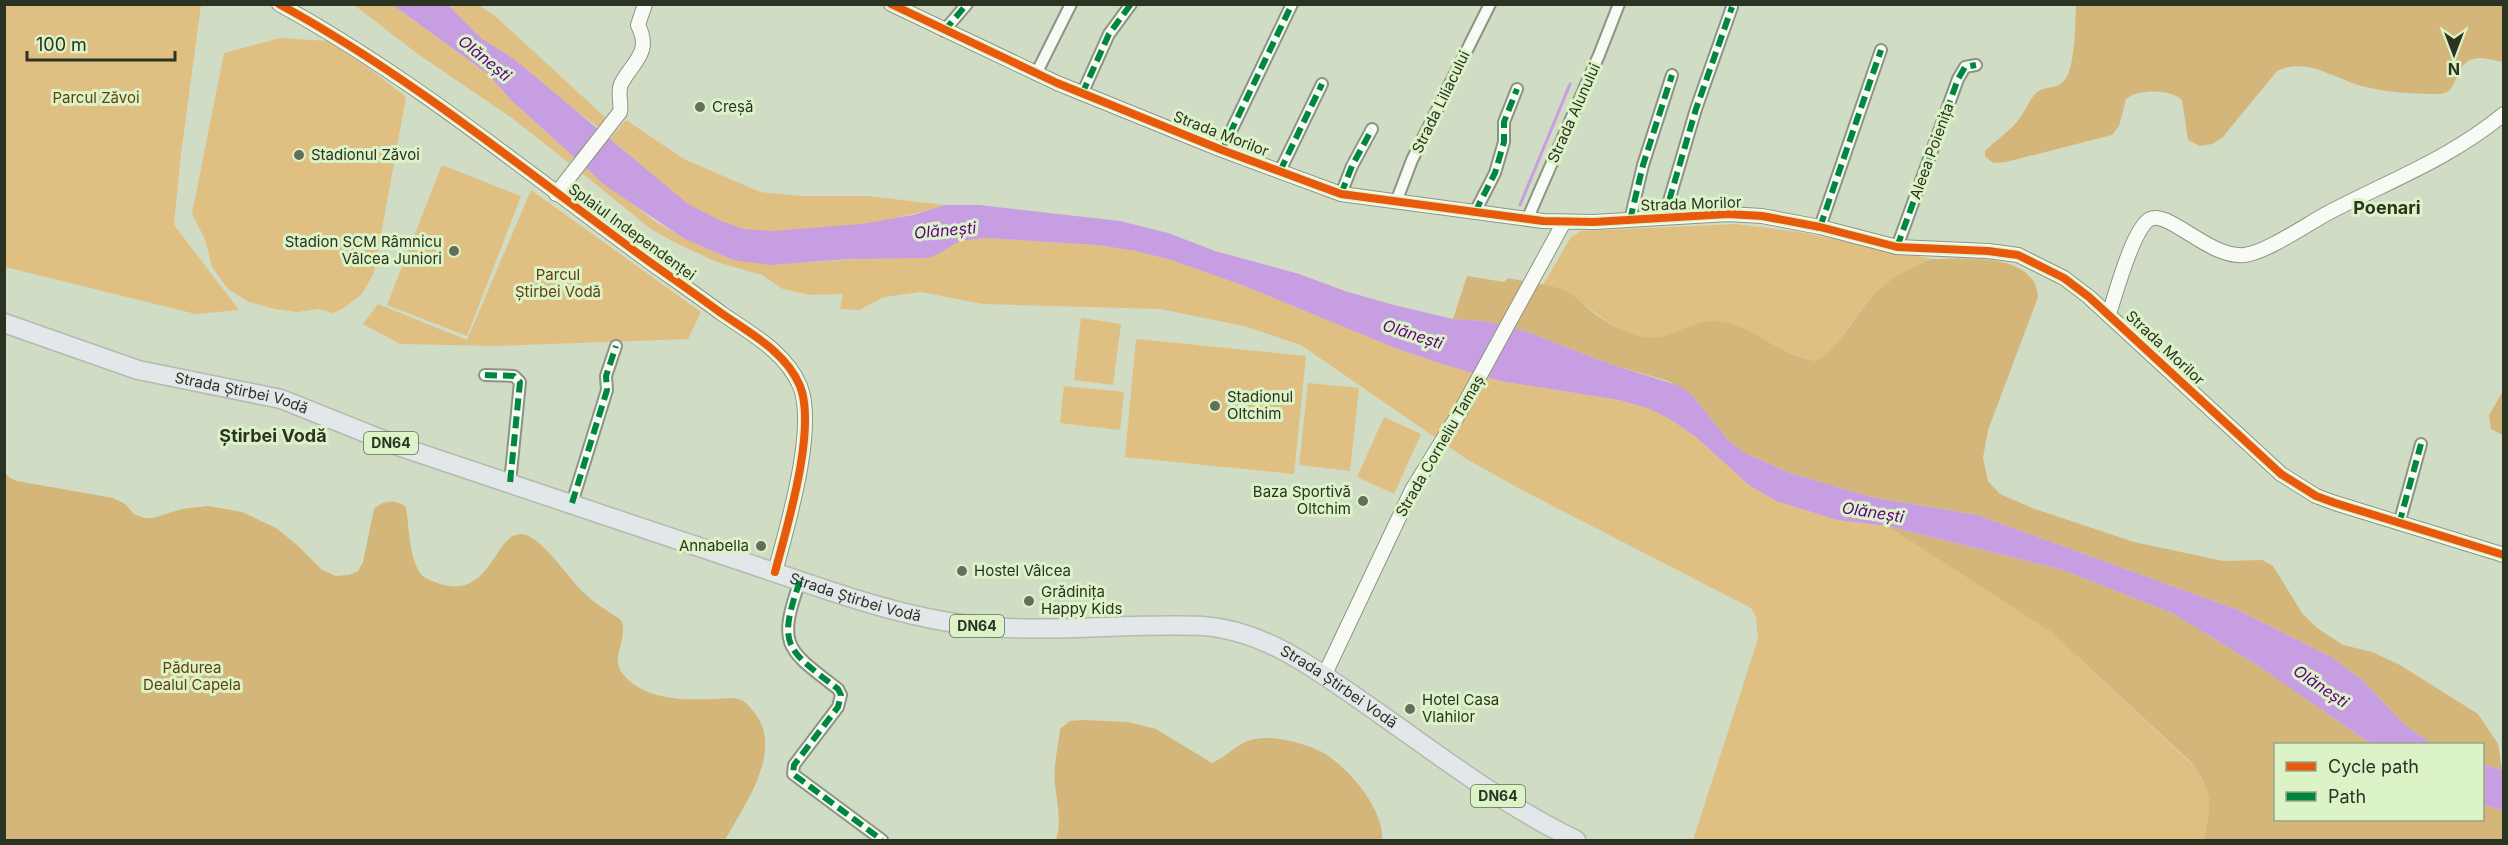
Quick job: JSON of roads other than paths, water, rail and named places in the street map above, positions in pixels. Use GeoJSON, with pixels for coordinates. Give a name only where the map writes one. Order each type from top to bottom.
{"type":"FeatureCollection","features":[{"type":"Feature","properties":{"kind":"main road","name":"Strada Știrbei Vodă"},"geometry":{"type":"LineString","coordinates":[[4,323],[138,370],[281,399],[382,440],[800,581],[898,611],[970,625],[1016,628],[1186,625],[1219,627],[1255,636],[1274,644],[1324,676],[1512,806],[1576,840]]}},
{"type":"Feature","properties":{"kind":"street","name":"Splaiul Independenței"},"geometry":{"type":"LineString","coordinates":[[279,4],[314,23],[378,65],[762,341],[794,374],[803,395],[806,431],[775,572]]}},
{"type":"Feature","properties":{"kind":"street"},"geometry":{"type":"LineString","coordinates":[[556,194],[620,112],[621,104],[618,95],[621,85],[643,49],[643,35],[638,25],[645,4]]}},
{"type":"Feature","properties":{"kind":"street"},"geometry":{"type":"LineString","coordinates":[[944,31],[967,4]]}},
{"type":"Feature","properties":{"kind":"street"},"geometry":{"type":"LineString","coordinates":[[1036,74],[1071,4]]}},
{"type":"Feature","properties":{"kind":"street"},"geometry":{"type":"LineString","coordinates":[[1082,94],[1109,34],[1131,4]]}},
{"type":"Feature","properties":{"kind":"street"},"geometry":{"type":"LineString","coordinates":[[1222,150],[1292,4]]}},
{"type":"Feature","properties":{"kind":"street","name":"Strada Liliacului"},"geometry":{"type":"LineString","coordinates":[[1396,202],[1412,160],[1490,4]]}},
{"type":"Feature","properties":{"kind":"street","name":"Strada Alunului"},"geometry":{"type":"LineString","coordinates":[[1527,220],[1619,4]]}},
{"type":"Feature","properties":{"kind":"street","name":"Strada Morilor"},"geometry":{"type":"LineString","coordinates":[[895,5],[944,31],[1082,94],[1222,150],[1341,194],[1527,220],[1564,222],[1728,214],[1751,215],[1820,227],[1897,247],[1988,251],[2018,255],[2064,278],[2109,314],[2282,474],[2316,496],[2399,524],[2504,555]]}},
{"type":"Feature","properties":{"kind":"street"},"geometry":{"type":"LineString","coordinates":[[1664,218],[1696,109],[1732,7]]}},
{"type":"Feature","properties":{"kind":"street"},"geometry":{"type":"LineString","coordinates":[[1820,227],[1881,50]]}},
{"type":"Feature","properties":{"kind":"street","name":"Aleea Poienița"},"geometry":{"type":"LineString","coordinates":[[1897,247],[1958,79],[1965,67],[1976,65]]}},
{"type":"Feature","properties":{"kind":"street"},"geometry":{"type":"LineString","coordinates":[[1630,220],[1643,165],[1672,75]]}},
{"type":"Feature","properties":{"kind":"street"},"geometry":{"type":"LineString","coordinates":[[1281,171],[1322,84]]}},
{"type":"Feature","properties":{"kind":"street"},"geometry":{"type":"LineString","coordinates":[[1475,212],[1495,172],[1504,142],[1504,122],[1517,89]]}},
{"type":"Feature","properties":{"kind":"street"},"geometry":{"type":"LineString","coordinates":[[2109,314],[2136,238],[2143,224],[2152,218],[2167,219],[2216,251],[2245,255],[2259,251],[2329,213],[2438,160],[2504,114]]}},
{"type":"Feature","properties":{"kind":"street"},"geometry":{"type":"LineString","coordinates":[[1341,194],[1352,166],[1372,129]]}},
{"type":"Feature","properties":{"kind":"street","name":"Strada Corneliu Tamaș"},"geometry":{"type":"LineString","coordinates":[[1324,676],[1412,490],[1460,412],[1564,222]]}},
{"type":"Feature","properties":{"kind":"street"},"geometry":{"type":"LineString","coordinates":[[572,503],[607,390],[606,376],[616,346]]}},
{"type":"Feature","properties":{"kind":"street"},"geometry":{"type":"LineString","coordinates":[[485,375],[514,376],[520,382],[510,483]]}},
{"type":"Feature","properties":{"kind":"street"},"geometry":{"type":"LineString","coordinates":[[2399,524],[2421,444]]}},
{"type":"Feature","properties":{"kind":"street"},"geometry":{"type":"LineString","coordinates":[[800,581],[788,616],[787,636],[792,647],[806,664],[838,689],[841,695],[838,706],[794,765],[793,774],[882,840]]}},
{"type":"Feature","properties":{"kind":"water","name":"Olănești"},"geometry":{"type":"Polygon","coordinates":[[[393,5],[448,5],[481,38],[514,59],[688,204],[721,221],[744,229],[772,231],[861,224],[913,215],[945,205],[979,205],[1120,221],[1168,233],[1215,251],[1299,274],[1390,304],[1453,319],[1484,321],[1525,331],[1610,364],[1680,386],[1692,395],[1729,441],[1743,452],[1787,472],[1871,497],[1977,515],[2238,610],[2333,658],[2361,679],[2406,726],[2432,743],[2370,743],[2257,665],[2172,613],[2063,570],[1887,526],[1837,520],[1776,501],[1749,485],[1697,438],[1673,421],[1650,409],[1619,400],[1500,381],[1445,365],[1395,348],[1242,285],[1171,260],[1136,251],[1097,245],[985,238],[960,241],[928,258],[849,259],[770,265],[733,260],[683,238],[606,186],[511,100],[488,74],[393,5]]]}},
{"type":"Feature","properties":{"kind":"water"},"geometry":{"type":"Polygon","coordinates":[[[2484,765],[2503,770],[2503,811],[2484,804],[2484,765]]]}},
{"type":"Feature","properties":{"kind":"waterway"},"geometry":{"type":"LineString","coordinates":[[1520,205],[1570,84]]}},
{"type":"Feature","properties":{"kind":"place","name":"Creșă"},"geometry":{"type":"Point","coordinates":[700,107]}},
{"type":"Feature","properties":{"kind":"place","name":"Stadionul Zăvoi"},"geometry":{"type":"Point","coordinates":[299,155]}},
{"type":"Feature","properties":{"kind":"place","name":"Stadion SCM Râmnicu Vâlcea Juniori"},"geometry":{"type":"Point","coordinates":[454,251]}},
{"type":"Feature","properties":{"kind":"place","name":"Stadionul Oltchim"},"geometry":{"type":"Point","coordinates":[1215,406]}},
{"type":"Feature","properties":{"kind":"place","name":"Baza Sportivă Oltchim"},"geometry":{"type":"Point","coordinates":[1363,501]}},
{"type":"Feature","properties":{"kind":"place","name":"Annabella"},"geometry":{"type":"Point","coordinates":[761,546]}},
{"type":"Feature","properties":{"kind":"place","name":"Hostel Vâlcea"},"geometry":{"type":"Point","coordinates":[962,571]}},
{"type":"Feature","properties":{"kind":"place","name":"Grădinița Happy Kids"},"geometry":{"type":"Point","coordinates":[1029,601]}},
{"type":"Feature","properties":{"kind":"place","name":"Hotel Casa Vlahilor"},"geometry":{"type":"Point","coordinates":[1410,709]}},
{"type":"Feature","properties":{"kind":"district","name":"Poenari"},"geometry":{"type":"Point","coordinates":[2387,208]}},
{"type":"Feature","properties":{"kind":"district","name":"Știrbei Vodă"},"geometry":{"type":"Point","coordinates":[273,436]}},
{"type":"Feature","properties":{"kind":"park label","name":"Parcul Zăvoi"},"geometry":{"type":"Point","coordinates":[96,98]}},
{"type":"Feature","properties":{"kind":"park label","name":"Parcul Știrbei Vodă"},"geometry":{"type":"Point","coordinates":[558,284]}},
{"type":"Feature","properties":{"kind":"park label","name":"Pădurea Dealul Capela"},"geometry":{"type":"Point","coordinates":[192,676]}}]}
